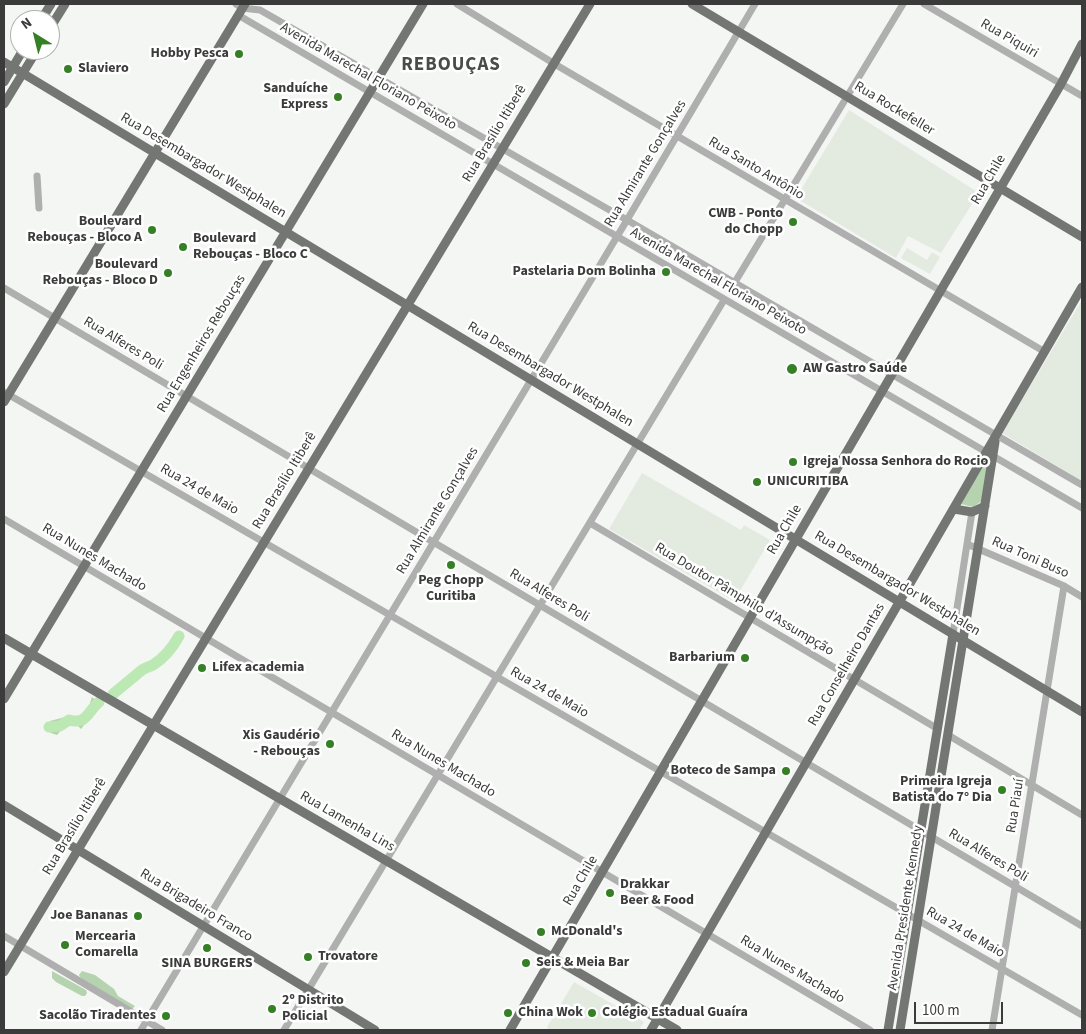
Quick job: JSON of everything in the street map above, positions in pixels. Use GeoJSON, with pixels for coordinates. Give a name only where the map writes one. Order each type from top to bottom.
{"type":"FeatureCollection","features":[{"type":"Feature","properties":{"kind":"main road","name":"Rua Engenheiros Rebouças"},"geometry":{"type":"LineString","coordinates":[[4,699],[423,4]]}},
{"type":"Feature","properties":{"kind":"main road","name":"Rua Brasílio Itiberê"},"geometry":{"type":"LineString","coordinates":[[4,972],[590,4]]}},
{"type":"Feature","properties":{"kind":"main road","name":"Rua Rockefeller"},"geometry":{"type":"LineString","coordinates":[[692,4],[1082,237]]}},
{"type":"Feature","properties":{"kind":"main road"},"geometry":{"type":"LineString","coordinates":[[5,396],[54,318],[240,8]]}},
{"type":"Feature","properties":{"kind":"main road","name":"Rua Chile"},"geometry":{"type":"LineString","coordinates":[[510,1030],[1061,84],[1082,44]]}},
{"type":"Feature","properties":{"kind":"main road"},"geometry":{"type":"LineString","coordinates":[[4,82],[17,60]]}},
{"type":"Feature","properties":{"kind":"main road"},"geometry":{"type":"LineString","coordinates":[[4,104],[31,60]]}},
{"type":"Feature","properties":{"kind":"main road","name":"Rua Desembargador Westphalen"},"geometry":{"type":"LineString","coordinates":[[4,62],[1082,712]]}},
{"type":"Feature","properties":{"kind":"main road","name":"Rua Conselheiro Dantas"},"geometry":{"type":"LineString","coordinates":[[651,1030],[954,509],[990,455],[997,434],[1082,287]]}},
{"type":"Feature","properties":{"kind":"main road","name":"Avenida Presidente Kennedy"},"geometry":{"type":"LineString","coordinates":[[900,1030],[979,548],[990,455]]}},
{"type":"Feature","properties":{"kind":"main road"},"geometry":{"type":"LineString","coordinates":[[954,509],[972,512],[985,506]]}},
{"type":"Feature","properties":{"kind":"main road","name":"Avenida Presidente Kennedy"},"geometry":{"type":"LineString","coordinates":[[888,1030],[953,634]]}},
{"type":"Feature","properties":{"kind":"main road","name":"Rua Lamenha Lins"},"geometry":{"type":"LineString","coordinates":[[4,638],[677,1030]]}},
{"type":"Feature","properties":{"kind":"main road"},"geometry":{"type":"LineString","coordinates":[[942,699],[954,701]]}},
{"type":"Feature","properties":{"kind":"main road"},"geometry":{"type":"LineString","coordinates":[[928,788],[939,791]]}},
{"type":"Feature","properties":{"kind":"main road","name":"Rua Brigadeiro Franco"},"geometry":{"type":"LineString","coordinates":[[4,805],[375,1030]]}},
{"type":"Feature","properties":{"kind":"main road"},"geometry":{"type":"LineString","coordinates":[[901,955],[911,963]]}},
{"type":"Feature","properties":{"kind":"street","name":"Rua Santo Antônio"},"geometry":{"type":"LineString","coordinates":[[457,4],[554,64],[1044,352]]}},
{"type":"Feature","properties":{"kind":"street","name":"Rua Almirante Gonçalves"},"geometry":{"type":"LineString","coordinates":[[141,1030],[628,220],[755,4]]}},
{"type":"Feature","properties":{"kind":"street"},"geometry":{"type":"LineString","coordinates":[[735,282],[903,4]]}},
{"type":"Feature","properties":{"kind":"street","name":"Rua Piquiri"},"geometry":{"type":"LineString","coordinates":[[924,4],[1082,96]]}},
{"type":"Feature","properties":{"kind":"street","name":"Avenida Marechal Floriano Peixoto"},"geometry":{"type":"LineString","coordinates":[[240,8],[260,10],[379,77],[1082,485]]}},
{"type":"Feature","properties":{"kind":"street","name":"Avenida Marechal Floriano Peixoto"},"geometry":{"type":"LineString","coordinates":[[240,8],[370,92],[1082,508]]}},
{"type":"Feature","properties":{"kind":"street"},"geometry":{"type":"LineString","coordinates":[[37,176],[39,208]]}},
{"type":"Feature","properties":{"kind":"street","name":"Rua Alferes Poli"},"geometry":{"type":"LineString","coordinates":[[4,288],[1082,926]]}},
{"type":"Feature","properties":{"kind":"street"},"geometry":{"type":"LineString","coordinates":[[284,1030],[724,300]]}},
{"type":"Feature","properties":{"kind":"street","name":"Rua 24 de Maio"},"geometry":{"type":"LineString","coordinates":[[5,396],[141,471],[1082,1016]]}},
{"type":"Feature","properties":{"kind":"street","name":"Avenida Presidente Kennedy"},"geometry":{"type":"LineString","coordinates":[[953,634],[972,512]]}},
{"type":"Feature","properties":{"kind":"street","name":"Rua Nunes Machado"},"geometry":{"type":"LineString","coordinates":[[4,519],[870,1030]]}},
{"type":"Feature","properties":{"kind":"street","name":"Rua Doutor Pâmphilo d'Assumpção"},"geometry":{"type":"LineString","coordinates":[[590,523],[938,729]]}},
{"type":"Feature","properties":{"kind":"street","name":"Rua Toni Buso"},"geometry":{"type":"LineString","coordinates":[[967,544],[1064,586],[1082,597]]}},
{"type":"Feature","properties":{"kind":"street","name":"Rua Piauí"},"geometry":{"type":"LineString","coordinates":[[992,1030],[1064,586]]}},
{"type":"Feature","properties":{"kind":"street"},"geometry":{"type":"LineString","coordinates":[[948,735],[1082,815]]}},
{"type":"Feature","properties":{"kind":"street"},"geometry":{"type":"LineString","coordinates":[[4,936],[162,1030]]}},
{"type":"Feature","properties":{"kind":"shaded area"},"geometry":{"type":"Polygon","coordinates":[[[849,110],[979,193],[941,253],[908,236],[896,258],[796,198],[849,110]]]}},
{"type":"Feature","properties":{"kind":"shaded area"},"geometry":{"type":"Polygon","coordinates":[[[907,248],[927,260],[932,252],[940,257],[930,274],[901,258],[907,248]]]}},
{"type":"Feature","properties":{"kind":"shaded area"},"geometry":{"type":"Polygon","coordinates":[[[1082,300],[1082,481],[1002,433],[1082,300]]]}},
{"type":"Feature","properties":{"kind":"shaded area"},"geometry":{"type":"Polygon","coordinates":[[[642,473],[741,530],[744,525],[770,540],[734,601],[609,529],[642,473]]]}},
{"type":"Feature","properties":{"kind":"shaded area","name":"Colégio Estadual Guaíra"},"geometry":{"type":"Polygon","coordinates":[[[574,982],[644,1022],[639,1030],[549,1030],[547,1027],[574,982]]]}},
{"type":"Feature","properties":{"kind":"green space"},"geometry":{"type":"Polygon","coordinates":[[[986,459],[989,461],[982,501],[973,507],[961,504],[986,459]]]}},
{"type":"Feature","properties":{"kind":"green space"},"geometry":{"type":"Polygon","coordinates":[[[92,697],[100,704],[81,729],[77,725],[65,726],[57,735],[46,730],[50,721],[69,716],[78,719],[91,707],[92,697]]]}},
{"type":"Feature","properties":{"kind":"green space"},"geometry":{"type":"Polygon","coordinates":[[[52,971],[86,990],[85,996],[56,982],[52,978],[52,971]]]}},
{"type":"Feature","properties":{"kind":"green space"},"geometry":{"type":"Polygon","coordinates":[[[82,971],[95,975],[114,989],[118,996],[135,1006],[132,1009],[81,978],[79,975],[82,971]]]}},
{"type":"Feature","properties":{"kind":"waterway"},"geometry":{"type":"LineString","coordinates":[[113,694],[142,670],[161,659],[179,636]]}},
{"type":"Feature","properties":{"kind":"waterway"},"geometry":{"type":"LineString","coordinates":[[49,727],[60,726],[69,720],[80,721],[99,702]]}},
{"type":"Feature","properties":{"kind":"place","name":"Hobby Pesca"},"geometry":{"type":"Point","coordinates":[239,54]}},
{"type":"Feature","properties":{"kind":"place","name":"Slaviero"},"geometry":{"type":"Point","coordinates":[68,69]}},
{"type":"Feature","properties":{"kind":"place","name":"Sanduíche Express"},"geometry":{"type":"Point","coordinates":[338,97]}},
{"type":"Feature","properties":{"kind":"place","name":"CWB - Ponto do Chopp"},"geometry":{"type":"Point","coordinates":[793,222]}},
{"type":"Feature","properties":{"kind":"place","name":"Boulevard Rebouças - Bloco A"},"geometry":{"type":"Point","coordinates":[152,230]}},
{"type":"Feature","properties":{"kind":"place","name":"Boulevard Rebouças - Bloco C"},"geometry":{"type":"Point","coordinates":[183,247]}},
{"type":"Feature","properties":{"kind":"place","name":"Pastelaria Dom Bolinha"},"geometry":{"type":"Point","coordinates":[666,272]}},
{"type":"Feature","properties":{"kind":"place","name":"Boulevard Rebouças - Bloco D"},"geometry":{"type":"Point","coordinates":[168,273]}},
{"type":"Feature","properties":{"kind":"place","name":"AW Gastro Saúde"},"geometry":{"type":"Point","coordinates":[792,369]}},
{"type":"Feature","properties":{"kind":"place","name":"Igreja Nossa Senhora do Rocio"},"geometry":{"type":"Point","coordinates":[793,462]}},
{"type":"Feature","properties":{"kind":"place","name":"UNICURITIBA"},"geometry":{"type":"Point","coordinates":[757,482]}},
{"type":"Feature","properties":{"kind":"place","name":"Peg Chopp Curitiba"},"geometry":{"type":"Point","coordinates":[451,565]}},
{"type":"Feature","properties":{"kind":"place","name":"Barbarium"},"geometry":{"type":"Point","coordinates":[745,658]}},
{"type":"Feature","properties":{"kind":"place","name":"Lifex academia"},"geometry":{"type":"Point","coordinates":[202,668]}},
{"type":"Feature","properties":{"kind":"place","name":"Xis Gaudério - Rebouças"},"geometry":{"type":"Point","coordinates":[330,744]}},
{"type":"Feature","properties":{"kind":"place","name":"Boteco de Sampa"},"geometry":{"type":"Point","coordinates":[786,771]}},
{"type":"Feature","properties":{"kind":"place","name":"Primeira Igreja Batista do 7° Dia"},"geometry":{"type":"Point","coordinates":[1002,790]}},
{"type":"Feature","properties":{"kind":"place","name":"Drakkar Beer & Food"},"geometry":{"type":"Point","coordinates":[610,893]}},
{"type":"Feature","properties":{"kind":"place","name":"Joe Bananas"},"geometry":{"type":"Point","coordinates":[138,916]}},
{"type":"Feature","properties":{"kind":"place","name":"McDonald's"},"geometry":{"type":"Point","coordinates":[541,932]}},
{"type":"Feature","properties":{"kind":"place","name":"Mercearia Comarella"},"geometry":{"type":"Point","coordinates":[65,945]}},
{"type":"Feature","properties":{"kind":"place","name":"SINA BURGERS"},"geometry":{"type":"Point","coordinates":[207,948]}},
{"type":"Feature","properties":{"kind":"place","name":"Trovatore"},"geometry":{"type":"Point","coordinates":[308,957]}},
{"type":"Feature","properties":{"kind":"place","name":"Seis & Meia Bar"},"geometry":{"type":"Point","coordinates":[526,963]}},
{"type":"Feature","properties":{"kind":"place","name":"2º Distrito Policial"},"geometry":{"type":"Point","coordinates":[272,1009]}},
{"type":"Feature","properties":{"kind":"place","name":"China Wok"},"geometry":{"type":"Point","coordinates":[508,1013]}},
{"type":"Feature","properties":{"kind":"place","name":"Colégio Estadual Guaíra"},"geometry":{"type":"Point","coordinates":[592,1013]}},
{"type":"Feature","properties":{"kind":"place","name":"Sacolão Tiradentes"},"geometry":{"type":"Point","coordinates":[166,1016]}},
{"type":"Feature","properties":{"kind":"district","name":"REBOUÇAS"},"geometry":{"type":"Point","coordinates":[451,66]}}]}
